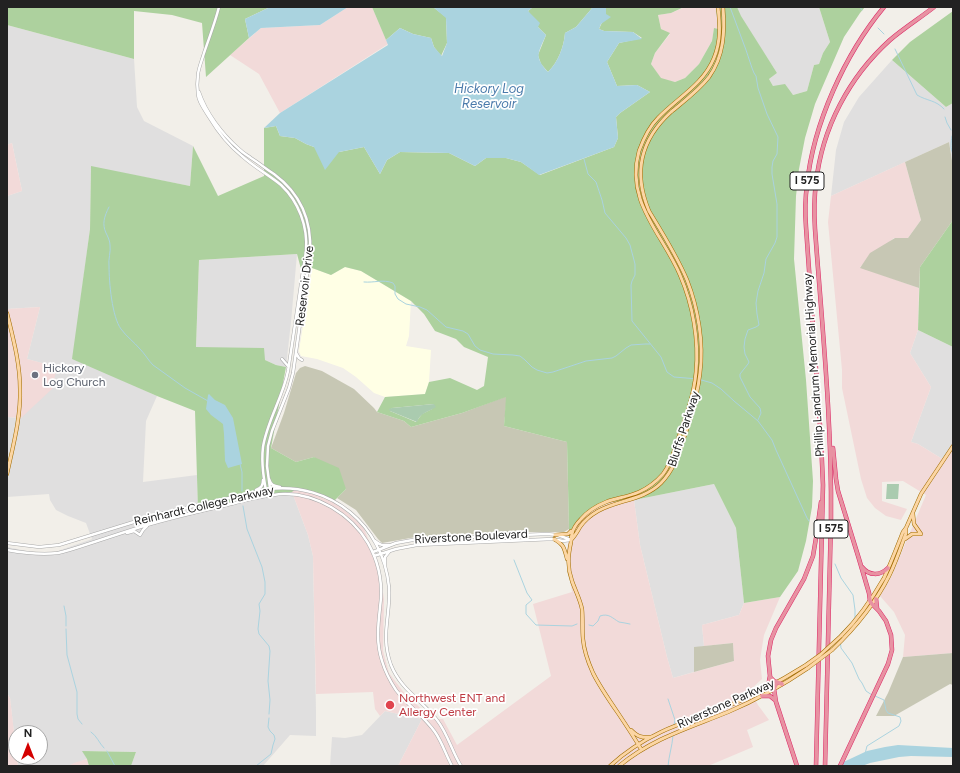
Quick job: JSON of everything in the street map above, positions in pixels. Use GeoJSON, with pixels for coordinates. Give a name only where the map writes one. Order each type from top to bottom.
{"type":"FeatureCollection","features":[{"type":"Feature","properties":{"kind":"highway","name":"Phillip Landrum Memorial Highway"},"geometry":{"type":"LineString","coordinates":[[816,766],[823,485],[822,440],[805,212],[806,195],[808,173],[818,134],[832,94],[857,45],[884,7]]}},
{"type":"Feature","properties":{"kind":"highway","name":"Phillip Landrum Memorial Highway"},"geometry":{"type":"LineString","coordinates":[[825,766],[832,479],[829,413],[815,229],[814,209],[816,183],[820,157],[827,134],[834,116],[849,89],[863,69],[890,40],[934,7]]}},
{"type":"Feature","properties":{"kind":"highway"},"geometry":{"type":"LineString","coordinates":[[829,413],[836,483],[871,603],[879,611]]}},
{"type":"Feature","properties":{"kind":"highway"},"geometry":{"type":"LineString","coordinates":[[764,689],[769,683],[770,676],[768,656],[771,640],[776,628],[804,579],[813,556],[823,485]]}},
{"type":"Feature","properties":{"kind":"highway"},"geometry":{"type":"LineString","coordinates":[[861,566],[865,571],[871,574],[883,572],[888,568]]}},
{"type":"Feature","properties":{"kind":"highway"},"geometry":{"type":"LineString","coordinates":[[840,766],[892,653],[889,627],[876,605],[876,599]]}},
{"type":"Feature","properties":{"kind":"highway"},"geometry":{"type":"LineString","coordinates":[[770,676],[773,680],[782,684]]}},
{"type":"Feature","properties":{"kind":"highway"},"geometry":{"type":"LineString","coordinates":[[777,682],[774,689],[776,702],[796,766]]}},
{"type":"Feature","properties":{"kind":"highway"},"geometry":{"type":"LineString","coordinates":[[762,696],[770,696],[776,702]]}},
{"type":"Feature","properties":{"kind":"main road","name":"Bluffs Parkway"},"geometry":{"type":"LineString","coordinates":[[571,540],[574,529],[580,520],[589,512],[606,502],[636,493],[657,481],[664,473],[670,462],[689,408],[696,372],[697,351],[692,311],[680,274],[642,206],[636,178],[639,151],[649,130],[657,119],[696,84],[714,59],[719,40],[720,26],[718,7]]}},
{"type":"Feature","properties":{"kind":"main road","name":"Bluffs Parkway"},"geometry":{"type":"LineString","coordinates":[[571,540],[584,522],[597,512],[607,507],[644,495],[661,484],[674,467],[698,390],[701,348],[696,310],[688,281],[674,252],[649,211],[642,191],[641,163],[649,138],[659,124],[700,87],[716,65],[724,39],[725,25],[723,7]]}},
{"type":"Feature","properties":{"kind":"main road"},"geometry":{"type":"LineString","coordinates":[[719,13],[724,12]]}},
{"type":"Feature","properties":{"kind":"main road"},"geometry":{"type":"LineString","coordinates":[[658,236],[663,234]]}},
{"type":"Feature","properties":{"kind":"main road"},"geometry":{"type":"LineString","coordinates":[[7,313],[17,356],[20,384],[18,416],[7,474]]}},
{"type":"Feature","properties":{"kind":"main road"},"geometry":{"type":"LineString","coordinates":[[680,434],[684,435]]}},
{"type":"Feature","properties":{"kind":"main road"},"geometry":{"type":"LineString","coordinates":[[807,666],[822,658],[841,642],[853,629],[871,603],[921,494],[953,446]]}},
{"type":"Feature","properties":{"kind":"main road"},"geometry":{"type":"LineString","coordinates":[[7,467],[10,458]]}},
{"type":"Feature","properties":{"kind":"main road"},"geometry":{"type":"LineString","coordinates":[[619,498],[620,503]]}},
{"type":"Feature","properties":{"kind":"main road"},"geometry":{"type":"LineString","coordinates":[[904,540],[910,535],[920,534],[914,524],[912,513]]}},
{"type":"Feature","properties":{"kind":"main road"},"geometry":{"type":"LineString","coordinates":[[871,603],[876,599],[893,568],[904,540],[906,528]]}},
{"type":"Feature","properties":{"kind":"main road"},"geometry":{"type":"LineString","coordinates":[[555,535],[568,534],[574,529]]}},
{"type":"Feature","properties":{"kind":"main road"},"geometry":{"type":"LineString","coordinates":[[554,539],[563,545],[572,581],[581,606],[584,642],[588,661],[597,680],[641,749]]}},
{"type":"Feature","properties":{"kind":"main road"},"geometry":{"type":"LineString","coordinates":[[568,562],[571,540]]}},
{"type":"Feature","properties":{"kind":"main road","name":"Riverstone Parkway"},"geometry":{"type":"LineString","coordinates":[[619,766],[641,749],[670,734],[729,711],[762,696],[782,684],[830,647],[871,603]]}},
{"type":"Feature","properties":{"kind":"main road","name":"Riverstone Parkway"},"geometry":{"type":"LineString","coordinates":[[610,766],[625,753],[653,737],[675,726],[730,705],[807,666]]}},
{"type":"Feature","properties":{"kind":"main road"},"geometry":{"type":"LineString","coordinates":[[627,726],[640,737],[653,737]]}},
{"type":"Feature","properties":{"kind":"street","name":"Reservoir Drive"},"geometry":{"type":"LineString","coordinates":[[219,7],[198,72],[198,90],[201,103],[218,132],[240,154],[284,188],[294,201],[302,217],[305,230],[306,247],[289,367],[283,390],[264,441],[262,456],[264,476],[268,489]]}},
{"type":"Feature","properties":{"kind":"street","name":"Reservoir Drive"},"geometry":{"type":"LineString","coordinates":[[198,90],[212,117],[226,136],[243,153],[288,186],[298,198],[305,213],[310,233],[310,253],[293,373],[289,388],[269,441],[267,458],[269,496]]}},
{"type":"Feature","properties":{"kind":"street"},"geometry":{"type":"LineString","coordinates":[[296,352],[302,360]]}},
{"type":"Feature","properties":{"kind":"street"},"geometry":{"type":"LineString","coordinates":[[282,359],[289,367]]}},
{"type":"Feature","properties":{"kind":"street"},"geometry":{"type":"LineString","coordinates":[[267,475],[272,485],[290,488]]}},
{"type":"Feature","properties":{"kind":"street"},"geometry":{"type":"LineString","coordinates":[[250,493],[261,487],[264,476]]}},
{"type":"Feature","properties":{"kind":"street","name":"Reinhardt College Parkway"},"geometry":{"type":"LineString","coordinates":[[7,543],[35,547],[59,545],[163,513],[268,489],[290,488],[306,490],[340,504],[359,520],[374,539],[385,566],[389,588],[386,640],[391,664],[396,675],[404,686],[438,722],[461,766]]}},
{"type":"Feature","properties":{"kind":"street","name":"Reinhardt College Parkway"},"geometry":{"type":"LineString","coordinates":[[7,550],[35,554],[59,552],[148,524],[269,496],[284,494],[303,496],[321,502],[333,508],[349,520],[368,542],[378,568],[380,587],[378,641],[384,666],[396,690],[435,732],[452,766]]}},
{"type":"Feature","properties":{"kind":"street"},"geometry":{"type":"LineString","coordinates":[[114,535],[134,531],[140,535],[148,524]]}},
{"type":"Feature","properties":{"kind":"street","name":"Riverstone Boulevard"},"geometry":{"type":"LineString","coordinates":[[372,552],[408,540],[421,539],[547,534],[565,537],[571,540]]}},
{"type":"Feature","properties":{"kind":"street"},"geometry":{"type":"LineString","coordinates":[[374,539],[380,545],[384,546],[393,544]]}},
{"type":"Feature","properties":{"kind":"street","name":"Riverstone Boulevard"},"geometry":{"type":"LineString","coordinates":[[374,556],[391,550],[421,545],[554,539],[563,541],[571,540]]}},
{"type":"Feature","properties":{"kind":"street"},"geometry":{"type":"LineString","coordinates":[[385,566],[385,557],[391,550]]}},
{"type":"Feature","properties":{"kind":"shaded area"},"geometry":{"type":"Polygon","coordinates":[[[348,7],[372,7],[388,44],[280,113],[259,74],[230,55],[261,28],[320,25],[348,7]]]}},
{"type":"Feature","properties":{"kind":"shaded area"},"geometry":{"type":"Polygon","coordinates":[[[685,7],[716,7],[718,29],[714,29],[712,41],[699,64],[685,78],[675,82],[661,79],[651,64],[655,53],[670,34],[661,29],[658,15],[671,13],[685,7]]]}},
{"type":"Feature","properties":{"kind":"shaded area"},"geometry":{"type":"Polygon","coordinates":[[[737,7],[819,7],[830,42],[823,53],[819,64],[814,65],[807,91],[793,95],[773,86],[769,79],[777,73],[740,16],[737,7]]]}},
{"type":"Feature","properties":{"kind":"shaded area"},"geometry":{"type":"Polygon","coordinates":[[[7,25],[134,59],[137,107],[144,121],[193,146],[190,186],[91,167],[90,229],[73,358],[157,396],[146,421],[143,482],[197,475],[198,510],[254,496],[292,492],[308,535],[313,556],[316,736],[290,735],[263,766],[131,766],[136,752],[83,751],[87,759],[68,766],[18,766],[48,765],[48,725],[13,725],[10,698],[7,693],[7,547],[32,552],[55,552],[92,539],[86,523],[56,510],[50,500],[49,494],[7,497],[7,417],[21,418],[56,367],[27,359],[40,307],[7,309],[7,196],[22,191],[12,143],[7,145],[7,25]]]}},
{"type":"Feature","properties":{"kind":"shaded area"},"geometry":{"type":"Polygon","coordinates":[[[892,60],[946,107],[953,103],[953,167],[949,142],[831,196],[836,150],[844,122],[859,97],[892,60]]]}},
{"type":"Feature","properties":{"kind":"shaded area"},"geometry":{"type":"Polygon","coordinates":[[[949,142],[953,167],[953,220],[920,267],[919,288],[860,268],[870,253],[895,238],[908,238],[921,220],[905,162],[949,142]]]}},
{"type":"Feature","properties":{"kind":"shaded area"},"geometry":{"type":"Polygon","coordinates":[[[12,143],[22,191],[7,196],[7,145],[12,143]]]}},
{"type":"Feature","properties":{"kind":"shaded area"},"geometry":{"type":"Polygon","coordinates":[[[905,162],[921,220],[908,238],[894,238],[860,267],[919,288],[918,330],[910,353],[931,387],[911,442],[918,444],[944,460],[953,447],[953,653],[903,657],[905,635],[894,612],[880,596],[891,577],[926,495],[903,481],[882,482],[882,501],[907,509],[901,520],[886,516],[875,508],[867,498],[861,479],[842,388],[842,370],[828,222],[831,196],[905,162]]]}},
{"type":"Feature","properties":{"kind":"shaded area"},"geometry":{"type":"Polygon","coordinates":[[[297,254],[286,367],[276,365],[265,360],[196,347],[199,260],[297,254]]]}},
{"type":"Feature","properties":{"kind":"shaded area"},"geometry":{"type":"Polygon","coordinates":[[[345,267],[361,271],[411,301],[409,336],[406,346],[431,350],[429,382],[425,394],[385,397],[374,393],[343,368],[317,359],[301,356],[299,351],[312,268],[331,275],[345,267]]]}},
{"type":"Feature","properties":{"kind":"shaded area"},"geometry":{"type":"Polygon","coordinates":[[[40,307],[27,359],[57,367],[52,389],[21,418],[7,417],[7,309],[40,307]]]}},
{"type":"Feature","properties":{"kind":"shaded area"},"geometry":{"type":"Polygon","coordinates":[[[918,330],[953,347],[953,447],[944,460],[918,444],[911,442],[931,387],[910,353],[918,330]]]}},
{"type":"Feature","properties":{"kind":"shaded area"},"geometry":{"type":"Polygon","coordinates":[[[305,366],[322,371],[354,389],[377,412],[404,421],[411,427],[462,413],[507,396],[504,426],[567,442],[569,529],[564,532],[512,532],[416,537],[382,543],[356,510],[337,498],[346,489],[314,457],[296,462],[271,448],[284,413],[296,373],[300,368],[305,366]]]}},
{"type":"Feature","properties":{"kind":"shaded area"},"geometry":{"type":"Polygon","coordinates":[[[434,404],[436,407],[422,415],[417,422],[390,411],[389,409],[392,408],[434,404]]]}},
{"type":"Feature","properties":{"kind":"shaded area"},"geometry":{"type":"Polygon","coordinates":[[[714,484],[736,528],[744,603],[739,615],[702,625],[704,646],[694,648],[694,672],[673,678],[640,545],[634,500],[714,484]]]}},
{"type":"Feature","properties":{"kind":"shaded area"},"geometry":{"type":"Polygon","coordinates":[[[887,484],[899,484],[898,499],[886,499],[887,484]]]}},
{"type":"Feature","properties":{"kind":"shaded area"},"geometry":{"type":"Polygon","coordinates":[[[296,488],[334,501],[363,526],[379,566],[384,599],[383,651],[389,673],[405,694],[431,719],[443,719],[457,745],[551,676],[533,604],[572,592],[566,557],[569,537],[582,518],[592,510],[612,502],[634,500],[640,545],[673,678],[734,661],[733,643],[704,646],[702,625],[739,615],[744,603],[780,597],[764,635],[760,660],[762,679],[750,690],[758,705],[769,720],[747,730],[753,747],[708,766],[398,766],[422,719],[385,711],[380,716],[375,709],[373,692],[316,694],[313,556],[308,535],[292,492],[296,488]]]}},
{"type":"Feature","properties":{"kind":"shaded area"},"geometry":{"type":"Polygon","coordinates":[[[733,643],[734,661],[694,672],[694,647],[733,643]]]}},
{"type":"Feature","properties":{"kind":"shaded area"},"geometry":{"type":"Polygon","coordinates":[[[953,653],[953,685],[950,684],[894,716],[876,716],[888,693],[903,657],[953,653]]]}},
{"type":"Feature","properties":{"kind":"shaded area"},"geometry":{"type":"Polygon","coordinates":[[[7,693],[10,698],[13,725],[8,725],[8,765],[18,766],[7,766],[7,693]]]}},
{"type":"Feature","properties":{"kind":"shaded area"},"geometry":{"type":"Polygon","coordinates":[[[385,711],[422,719],[398,766],[330,766],[332,737],[345,738],[362,735],[385,711]]]}},
{"type":"Feature","properties":{"kind":"shaded area"},"geometry":{"type":"Polygon","coordinates":[[[87,759],[89,766],[68,766],[74,763],[87,759]]]}},
{"type":"Feature","properties":{"kind":"green space"},"geometry":{"type":"Polygon","coordinates":[[[7,7],[268,8],[245,19],[249,38],[206,77],[202,23],[172,15],[134,11],[134,59],[7,25],[7,7]]]}},
{"type":"Feature","properties":{"kind":"green space"},"geometry":{"type":"Polygon","coordinates":[[[372,7],[433,7],[446,17],[447,43],[441,56],[434,47],[431,38],[413,34],[400,28],[386,40],[372,7]]]}},
{"type":"Feature","properties":{"kind":"green space"},"geometry":{"type":"Polygon","coordinates":[[[533,7],[593,7],[576,27],[565,33],[560,54],[555,64],[548,72],[541,64],[538,55],[546,35],[538,27],[528,11],[533,7]]]}},
{"type":"Feature","properties":{"kind":"green space"},"geometry":{"type":"Polygon","coordinates":[[[606,7],[684,7],[671,13],[658,15],[661,29],[670,33],[655,53],[651,64],[661,78],[675,82],[685,78],[699,64],[712,41],[714,28],[718,29],[716,7],[737,7],[741,16],[777,73],[769,79],[773,86],[785,84],[793,95],[807,91],[814,65],[819,64],[823,53],[830,42],[819,7],[865,7],[844,37],[815,104],[805,138],[799,169],[796,196],[794,259],[806,380],[813,481],[812,507],[806,541],[798,571],[780,597],[744,603],[736,528],[714,484],[634,500],[611,502],[592,510],[582,518],[569,537],[567,442],[504,426],[506,397],[462,413],[411,427],[404,421],[377,412],[385,397],[425,394],[429,382],[450,378],[477,390],[484,386],[488,357],[464,347],[456,339],[435,331],[424,314],[411,301],[361,271],[345,267],[331,275],[312,268],[301,269],[297,254],[199,260],[196,347],[264,348],[265,360],[276,365],[286,367],[271,448],[296,462],[314,457],[339,468],[346,489],[334,501],[297,488],[292,492],[254,496],[198,510],[195,411],[72,359],[90,229],[91,166],[190,186],[193,146],[218,196],[264,176],[264,128],[276,126],[280,136],[295,138],[314,147],[339,152],[364,147],[380,174],[387,160],[400,152],[449,153],[475,166],[486,158],[506,158],[521,162],[540,175],[614,147],[618,138],[616,117],[650,92],[637,85],[617,86],[607,62],[619,43],[642,38],[633,32],[604,31],[599,29],[606,14],[606,7]],[[434,404],[392,408],[390,411],[416,422],[422,414],[432,409],[434,404]]]}},
{"type":"Feature","properties":{"kind":"green space"},"geometry":{"type":"Polygon","coordinates":[[[953,11],[953,103],[946,107],[892,60],[910,42],[953,11]]]}},
{"type":"Feature","properties":{"kind":"green space"},"geometry":{"type":"Polygon","coordinates":[[[953,220],[953,347],[918,330],[920,267],[953,220]]]}},
{"type":"Feature","properties":{"kind":"green space"},"geometry":{"type":"Polygon","coordinates":[[[82,751],[136,752],[131,766],[89,766],[82,751]]]}},
{"type":"Feature","properties":{"kind":"water"},"geometry":{"type":"Polygon","coordinates":[[[268,7],[348,7],[320,25],[261,28],[249,38],[245,19],[268,7]]]}},
{"type":"Feature","properties":{"kind":"water","name":"Hickory Log Reservoir"},"geometry":{"type":"Polygon","coordinates":[[[433,7],[533,7],[528,11],[540,23],[538,27],[546,35],[540,50],[539,58],[543,67],[548,72],[555,64],[560,54],[565,33],[576,27],[593,7],[606,7],[606,14],[611,17],[601,24],[599,29],[604,31],[633,32],[642,39],[619,43],[607,62],[617,86],[637,85],[650,92],[616,117],[618,138],[614,147],[539,175],[521,162],[506,158],[486,158],[475,166],[449,153],[400,152],[387,160],[380,174],[364,147],[339,152],[325,170],[314,147],[295,138],[280,136],[276,126],[264,128],[280,113],[388,45],[386,40],[400,28],[413,34],[431,38],[434,47],[442,56],[447,43],[446,18],[433,7]]]}},
{"type":"Feature","properties":{"kind":"water"},"geometry":{"type":"Polygon","coordinates":[[[209,394],[215,400],[225,405],[233,418],[242,464],[228,468],[225,461],[223,424],[206,409],[209,394]]]}},
{"type":"Feature","properties":{"kind":"water"},"geometry":{"type":"Polygon","coordinates":[[[898,745],[953,748],[953,757],[911,756],[899,757],[862,766],[835,766],[867,751],[898,745]]]}},
{"type":"Feature","properties":{"kind":"waterway"},"geometry":{"type":"LineString","coordinates":[[730,7],[756,76],[758,88],[767,114],[778,137],[777,154],[773,161],[772,167],[777,204],[777,237],[766,259],[764,273],[758,291],[756,303],[759,325],[748,330],[744,347],[745,354],[749,362],[740,374],[750,397],[760,408],[761,413],[758,420]]}},
{"type":"Feature","properties":{"kind":"waterway"},"geometry":{"type":"LineString","coordinates":[[878,28],[884,34]]}},
{"type":"Feature","properties":{"kind":"waterway"},"geometry":{"type":"LineString","coordinates":[[895,49],[917,95],[935,102],[944,109]]}},
{"type":"Feature","properties":{"kind":"waterway"},"geometry":{"type":"LineString","coordinates":[[945,117],[951,130]]}},
{"type":"Feature","properties":{"kind":"waterway"},"geometry":{"type":"LineString","coordinates":[[952,136],[951,148],[953,154]]}},
{"type":"Feature","properties":{"kind":"waterway"},"geometry":{"type":"LineString","coordinates":[[584,159],[588,174],[596,182],[605,213],[630,245],[635,264],[635,275],[631,285],[632,321],[661,357],[667,372],[674,377],[698,379],[712,383],[758,421],[772,440],[809,521]]}},
{"type":"Feature","properties":{"kind":"waterway"},"geometry":{"type":"LineString","coordinates":[[109,207],[105,217],[104,227],[110,244],[110,290],[113,308],[118,324],[123,332],[142,351],[153,365],[185,388],[208,401]]}},
{"type":"Feature","properties":{"kind":"waterway"},"geometry":{"type":"LineString","coordinates":[[364,282],[386,281],[393,283],[395,286],[395,294],[398,299],[406,304],[427,310],[446,327],[463,331],[468,334],[475,346],[480,350],[493,354],[520,356],[532,367],[547,373],[586,361],[612,358],[631,345],[650,344]]}},
{"type":"Feature","properties":{"kind":"waterway"},"geometry":{"type":"LineString","coordinates":[[240,464],[242,472],[242,491]]}},
{"type":"Feature","properties":{"kind":"waterway"},"geometry":{"type":"LineString","coordinates":[[243,506],[247,529],[262,567],[265,582],[265,594],[259,604],[260,611],[258,629],[259,634],[269,646],[270,651],[268,681],[270,700],[269,714]]}},
{"type":"Feature","properties":{"kind":"waterway"},"geometry":{"type":"LineString","coordinates":[[514,560],[527,593],[532,600],[526,605],[526,614],[536,625],[572,626],[577,624]]}},
{"type":"Feature","properties":{"kind":"waterway"},"geometry":{"type":"LineString","coordinates":[[835,564],[841,578],[853,595],[855,610],[855,617],[853,621]]}},
{"type":"Feature","properties":{"kind":"waterway"},"geometry":{"type":"LineString","coordinates":[[64,606],[66,626]]}},
{"type":"Feature","properties":{"kind":"waterway"},"geometry":{"type":"LineString","coordinates":[[589,625],[593,626],[598,621],[600,616],[606,615],[619,622],[630,624]]}},
{"type":"Feature","properties":{"kind":"waterway"},"geometry":{"type":"LineString","coordinates":[[840,636],[851,623]]}},
{"type":"Feature","properties":{"kind":"waterway"},"geometry":{"type":"LineString","coordinates":[[66,629],[67,655],[77,692],[78,719],[82,724]]}},
{"type":"Feature","properties":{"kind":"waterway"},"geometry":{"type":"LineString","coordinates":[[840,639],[841,648],[852,663],[866,691],[872,695]]}},
{"type":"Feature","properties":{"kind":"waterway"},"geometry":{"type":"LineString","coordinates":[[865,754],[867,746],[899,726],[901,721],[900,717],[888,713],[884,700],[875,696]]}},
{"type":"Feature","properties":{"kind":"waterway"},"geometry":{"type":"LineString","coordinates":[[668,699],[675,720],[674,725]]}},
{"type":"Feature","properties":{"kind":"waterway"},"geometry":{"type":"LineString","coordinates":[[256,766],[271,754],[275,739],[268,727],[269,718]]}},
{"type":"Feature","properties":{"kind":"waterway"},"geometry":{"type":"LineString","coordinates":[[91,732],[95,735],[104,748]]}},
{"type":"Feature","properties":{"kind":"waterway"},"geometry":{"type":"LineString","coordinates":[[668,766],[673,736]]}},
{"type":"Feature","properties":{"kind":"waterway"},"geometry":{"type":"LineString","coordinates":[[107,751],[115,766]]}},
{"type":"Feature","properties":{"kind":"place","name":"Hickory Log Church"},"geometry":{"type":"Point","coordinates":[35,375]}},
{"type":"Feature","properties":{"kind":"place","name":"Northwest ENT and Allergy Center"},"geometry":{"type":"Point","coordinates":[390,705]}}]}
